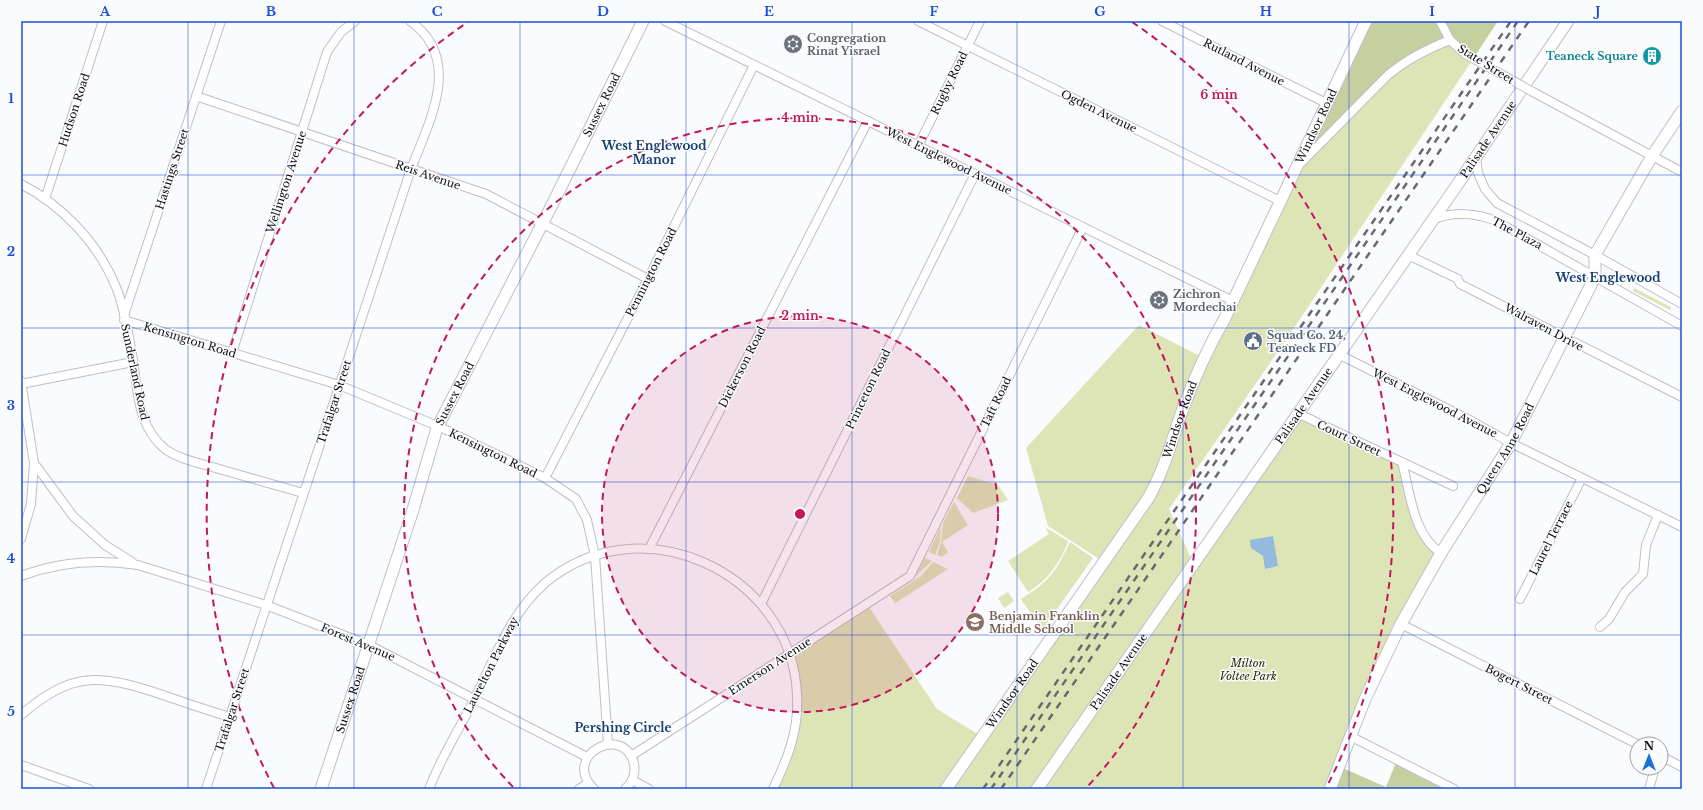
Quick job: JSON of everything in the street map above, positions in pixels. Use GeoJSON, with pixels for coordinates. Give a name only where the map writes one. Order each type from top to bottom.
{"type":"FeatureCollection","features":[{"type":"Feature","properties":{"kind":"street","name":"Hudson Road"},"geometry":{"type":"LineString","coordinates":[[45,199],[103,21]]}},
{"type":"Feature","properties":{"kind":"street","name":"Hastings Street"},"geometry":{"type":"LineString","coordinates":[[124,318],[221,21]]}},
{"type":"Feature","properties":{"kind":"street","name":"Wellington Avenue"},"geometry":{"type":"LineString","coordinates":[[232,353],[327,52],[340,32],[355,21]]}},
{"type":"Feature","properties":{"kind":"street","name":"Trafalgar Street"},"geometry":{"type":"LineString","coordinates":[[206,789],[411,169],[437,100],[440,75],[438,63],[428,40],[410,21]]}},
{"type":"Feature","properties":{"kind":"street","name":"Sussex Road"},"geometry":{"type":"LineString","coordinates":[[321,789],[412,512],[438,427],[542,224],[643,21]]}},
{"type":"Feature","properties":{"kind":"street","name":"West Englewood Avenue"},"geometry":{"type":"LineString","coordinates":[[665,21],[1233,301]]}},
{"type":"Feature","properties":{"kind":"street","name":"Ogden Avenue"},"geometry":{"type":"LineString","coordinates":[[918,21],[1280,201]]}},
{"type":"Feature","properties":{"kind":"street","name":"Rugby Road"},"geometry":{"type":"LineString","coordinates":[[918,146],[980,21]]}},
{"type":"Feature","properties":{"kind":"street","name":"Rutland Avenue"},"geometry":{"type":"LineString","coordinates":[[1162,21],[1326,103]]}},
{"type":"Feature","properties":{"kind":"street","name":"Windsor Road"},"geometry":{"type":"LineString","coordinates":[[946,789],[1149,497],[1165,464],[1192,384],[1366,21]]}},
{"type":"Feature","properties":{"kind":"street"},"geometry":{"type":"LineString","coordinates":[[1440,21],[1450,40]]}},
{"type":"Feature","properties":{"kind":"street","name":"Palisade Avenue"},"geometry":{"type":"LineString","coordinates":[[1036,789],[1476,157],[1568,21]]}},
{"type":"Feature","properties":{"kind":"street","name":"State Street"},"geometry":{"type":"LineString","coordinates":[[1294,171],[1388,75],[1415,55],[1450,40],[1465,54],[1682,172]]}},
{"type":"Feature","properties":{"kind":"street","name":"Pennington Road"},"geometry":{"type":"LineString","coordinates":[[545,478],[648,279],[754,65]]}},
{"type":"Feature","properties":{"kind":"street","name":"Reis Avenue"},"geometry":{"type":"LineString","coordinates":[[196,96],[486,194],[648,279]]}},
{"type":"Feature","properties":{"kind":"street","name":"Queen Anne Road"},"geometry":{"type":"LineString","coordinates":[[1330,789],[1350,736],[1401,624],[1441,553],[1511,443],[1595,277],[1595,255],[1652,156],[1682,110]]}},
{"type":"Feature","properties":{"kind":"street","name":"Dickerson Road"},"geometry":{"type":"LineString","coordinates":[[649,549],[868,121]]}},
{"type":"Feature","properties":{"kind":"street","name":"The Plaza"},"geometry":{"type":"LineString","coordinates":[[1476,157],[1478,173],[1492,200],[1595,255],[1682,304]]}},
{"type":"Feature","properties":{"kind":"street","name":"Princeton Road"},"geometry":{"type":"LineString","coordinates":[[761,604],[975,174]]}},
{"type":"Feature","properties":{"kind":"street","name":"Sunderland Road"},"geometry":{"type":"LineString","coordinates":[[21,184],[45,199],[75,224],[98,254],[116,288],[124,318],[144,421],[157,441],[167,450],[187,460],[303,493]]}},
{"type":"Feature","properties":{"kind":"street","name":"The Plaza"},"geometry":{"type":"LineString","coordinates":[[1432,220],[1438,217],[1456,215],[1486,217],[1496,221],[1682,326]]}},
{"type":"Feature","properties":{"kind":"street","name":"Taft Road"},"geometry":{"type":"LineString","coordinates":[[910,576],[1083,227]]}},
{"type":"Feature","properties":{"kind":"street","name":"Walraven Drive"},"geometry":{"type":"LineString","coordinates":[[1408,255],[1458,279],[1460,284],[1682,397]]}},
{"type":"Feature","properties":{"kind":"street","name":"Kensington Road"},"geometry":{"type":"LineString","coordinates":[[124,318],[232,353],[339,385],[438,427],[545,478],[576,499],[587,520],[595,556],[608,744]]}},
{"type":"Feature","properties":{"kind":"street","name":"West Englewood Avenue"},"geometry":{"type":"LineString","coordinates":[[1338,354],[1468,419],[1511,443],[1682,527]]}},
{"type":"Feature","properties":{"kind":"street"},"geometry":{"type":"LineString","coordinates":[[21,539],[31,504],[34,463],[21,383],[133,362]]}},
{"type":"Feature","properties":{"kind":"street","name":"Court Street"},"geometry":{"type":"LineString","coordinates":[[1297,413],[1453,486]]}},
{"type":"Feature","properties":{"kind":"street"},"geometry":{"type":"LineString","coordinates":[[1402,462],[1422,533],[1432,547],[1441,553]]}},
{"type":"Feature","properties":{"kind":"street"},"geometry":{"type":"LineString","coordinates":[[34,463],[61,501],[84,527],[105,545],[138,565]]}},
{"type":"Feature","properties":{"kind":"street","name":"Laurel Terrace"},"geometry":{"type":"LineString","coordinates":[[1520,599],[1582,478]]}},
{"type":"Feature","properties":{"kind":"street"},"geometry":{"type":"LineString","coordinates":[[1600,627],[1609,619],[1625,592],[1643,574],[1646,545],[1658,515]]}},
{"type":"Feature","properties":{"kind":"street","name":"Laurelton Parkway"},"geometry":{"type":"LineString","coordinates":[[429,789],[436,772],[474,699],[511,622],[520,609],[552,578],[579,562],[595,556],[625,550],[649,549],[669,551],[705,562],[737,580],[761,604],[781,634],[795,675],[797,694],[796,729],[786,762],[773,789]]}},
{"type":"Feature","properties":{"kind":"street"},"geometry":{"type":"LineString","coordinates":[[21,576],[48,568],[86,562],[117,562],[138,565]]}},
{"type":"Feature","properties":{"kind":"street","name":"Forest Avenue"},"geometry":{"type":"LineString","coordinates":[[138,565],[266,605],[369,645],[588,757]]}},
{"type":"Feature","properties":{"kind":"street","name":"Emerson Avenue"},"geometry":{"type":"LineString","coordinates":[[631,756],[910,576]]}},
{"type":"Feature","properties":{"kind":"street","name":"Bogert Street"},"geometry":{"type":"LineString","coordinates":[[1401,624],[1629,740]]}},
{"type":"Feature","properties":{"kind":"street"},"geometry":{"type":"LineString","coordinates":[[21,715],[38,700],[67,684],[97,679],[125,683],[230,718]]}},
{"type":"Feature","properties":{"kind":"street"},"geometry":{"type":"LineString","coordinates":[[1350,736],[1454,789]]}},
{"type":"Feature","properties":{"kind":"street"},"geometry":{"type":"LineString","coordinates":[[579,789],[591,786],[584,771],[588,757],[594,749],[608,744],[620,747],[631,756],[634,766],[632,780],[625,789]]}},
{"type":"Feature","properties":{"kind":"street"},"geometry":{"type":"LineString","coordinates":[[1669,760],[1682,767]]}},
{"type":"Feature","properties":{"kind":"street"},"geometry":{"type":"LineString","coordinates":[[21,765],[87,789]]}},
{"type":"Feature","properties":{"kind":"street"},"geometry":{"type":"LineString","coordinates":[[1649,789],[1653,776]]}},
{"type":"Feature","properties":{"kind":"street"},"geometry":{"type":"LineString","coordinates":[[632,780],[649,789]]}},
{"type":"Feature","properties":{"kind":"green space"},"geometry":{"type":"Polygon","coordinates":[[[1366,21],[1498,21],[1473,59],[1444,43],[1413,52],[1294,171],[1366,21]]]}},
{"type":"Feature","properties":{"kind":"green space","name":"Milton Voltee Park"},"geometry":{"type":"Polygon","coordinates":[[[1444,43],[1473,59],[1292,331],[1169,509],[1193,563],[1297,413],[1402,462],[1418,524],[1441,553],[1401,624],[1330,789],[773,789],[797,713],[789,654],[867,604],[937,709],[981,736],[1104,562],[1048,526],[1026,448],[1139,325],[1204,358],[1294,171],[1413,52],[1444,43]]]}},
{"type":"Feature","properties":{"kind":"green space"},"geometry":{"type":"Polygon","coordinates":[[[1634,288],[1671,307],[1670,310],[1633,291],[1634,288]]]}},
{"type":"Feature","properties":{"kind":"green space"},"geometry":{"type":"Polygon","coordinates":[[[968,476],[998,485],[1008,500],[973,513],[957,498],[968,476]]]}},
{"type":"Feature","properties":{"kind":"green space"},"geometry":{"type":"Polygon","coordinates":[[[954,502],[968,525],[942,542],[948,552],[942,557],[937,555],[941,542],[943,523],[954,502]]]}},
{"type":"Feature","properties":{"kind":"green space"},"geometry":{"type":"Polygon","coordinates":[[[941,526],[940,542],[935,555],[929,552],[941,526]]]}},
{"type":"Feature","properties":{"kind":"green space"},"geometry":{"type":"Polygon","coordinates":[[[1045,527],[1068,542],[1052,571],[1047,577],[1028,592],[1008,561],[1049,534],[1045,527]]]}},
{"type":"Feature","properties":{"kind":"green space"},"geometry":{"type":"Polygon","coordinates":[[[1070,542],[1093,558],[1043,629],[1040,627],[1021,599],[1046,581],[1061,561],[1070,542]]]}},
{"type":"Feature","properties":{"kind":"green space"},"geometry":{"type":"Polygon","coordinates":[[[925,558],[932,561],[915,577],[925,558]]]}},
{"type":"Feature","properties":{"kind":"green space"},"geometry":{"type":"Polygon","coordinates":[[[933,562],[948,569],[895,603],[890,596],[921,576],[933,562]]]}},
{"type":"Feature","properties":{"kind":"green space"},"geometry":{"type":"Polygon","coordinates":[[[1008,592],[1014,601],[1004,608],[998,598],[1008,592]]]}},
{"type":"Feature","properties":{"kind":"green space"},"geometry":{"type":"Polygon","coordinates":[[[1397,760],[1454,789],[1330,789],[1338,766],[1386,787],[1397,760]]]}},
{"type":"Feature","properties":{"kind":"water"},"geometry":{"type":"Polygon","coordinates":[[[1273,536],[1278,566],[1265,569],[1263,556],[1251,548],[1250,540],[1273,536]]]}},
{"type":"Feature","properties":{"kind":"railway"},"geometry":{"type":"LineString","coordinates":[[983,789],[1511,21]]}},
{"type":"Feature","properties":{"kind":"railway"},"geometry":{"type":"LineString","coordinates":[[991,789],[1518,21]]}},
{"type":"Feature","properties":{"kind":"railway"},"geometry":{"type":"LineString","coordinates":[[1001,789],[1529,21]]}},
{"type":"Feature","properties":{"kind":"place","name":"Congregation Rinat Yisrael"},"geometry":{"type":"Point","coordinates":[793,44]}},
{"type":"Feature","properties":{"kind":"place","name":"Teaneck Square"},"geometry":{"type":"Point","coordinates":[1652,56]}},
{"type":"Feature","properties":{"kind":"place","name":"Zichron Mordechai"},"geometry":{"type":"Point","coordinates":[1159,300]}},
{"type":"Feature","properties":{"kind":"place","name":"Squad Co. 24, Teaneck FD"},"geometry":{"type":"Point","coordinates":[1253,341]}},
{"type":"Feature","properties":{"kind":"place","name":"Benjamin Franklin Middle School"},"geometry":{"type":"Point","coordinates":[975,622]}},
{"type":"Feature","properties":{"kind":"district","name":"West Englewood Manor"},"geometry":{"type":"Point","coordinates":[654,153]}},
{"type":"Feature","properties":{"kind":"district","name":"West Englewood"},"geometry":{"type":"Point","coordinates":[1608,278]}},
{"type":"Feature","properties":{"kind":"district","name":"Pershing Circle"},"geometry":{"type":"Point","coordinates":[623,728]}}]}
